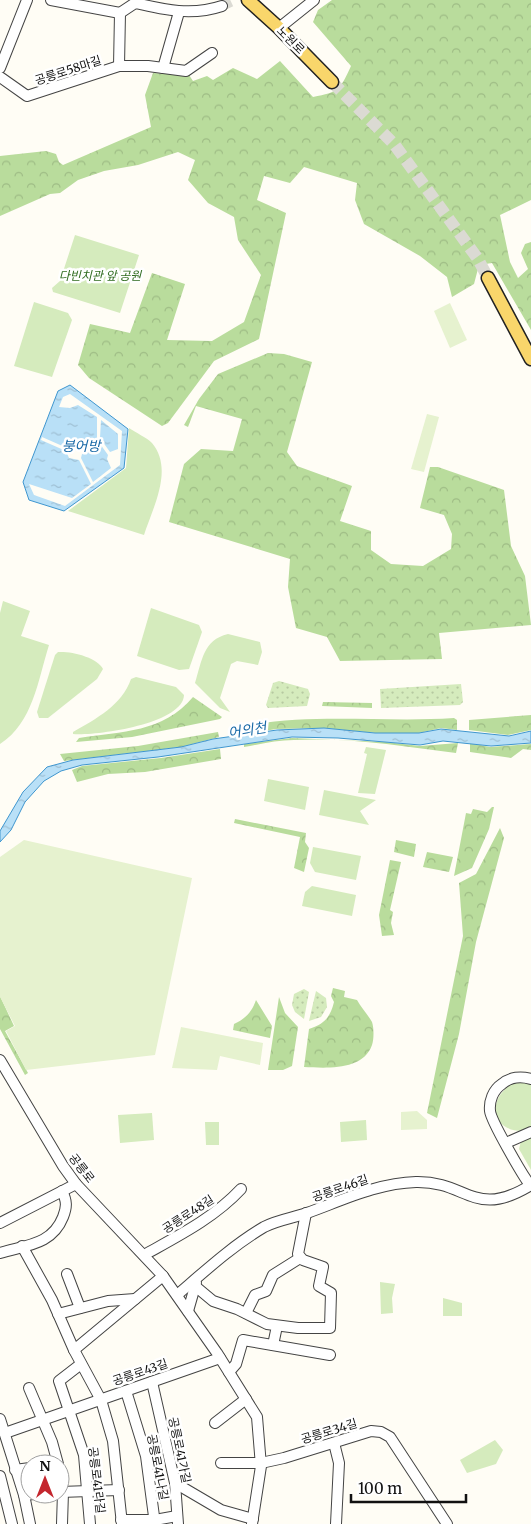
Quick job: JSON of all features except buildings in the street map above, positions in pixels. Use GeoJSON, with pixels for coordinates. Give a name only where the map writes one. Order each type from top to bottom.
{"type":"FeatureCollection","features":[{"type":"Feature","properties":{"kind":"main road","name":"노원로"},"geometry":{"type":"LineString","coordinates":[[248,0],[280,28],[332,82]]}},
{"type":"Feature","properties":{"kind":"main road"},"geometry":{"type":"LineString","coordinates":[[488,278],[531,358]]}},
{"type":"Feature","properties":{"kind":"street"},"geometry":{"type":"LineString","coordinates":[[0,68],[27,0]]}},
{"type":"Feature","properties":{"kind":"street"},"geometry":{"type":"LineString","coordinates":[[51,0],[120,13],[135,2],[179,12],[198,12],[222,6]]}},
{"type":"Feature","properties":{"kind":"street"},"geometry":{"type":"LineString","coordinates":[[280,28],[314,0]]}},
{"type":"Feature","properties":{"kind":"street"},"geometry":{"type":"LineString","coordinates":[[163,68],[179,12]]}},
{"type":"Feature","properties":{"kind":"street","name":"공릉로58마길"},"geometry":{"type":"LineString","coordinates":[[119,66],[120,13]]}},
{"type":"Feature","properties":{"kind":"street","name":"공릉로58마길"},"geometry":{"type":"LineString","coordinates":[[0,77],[27,96],[119,66],[186,71],[212,53]]}},
{"type":"Feature","properties":{"kind":"street","name":"공릉로"},"geometry":{"type":"LineString","coordinates":[[0,1060],[63,1166],[76,1184],[163,1276],[220,1358],[259,1423],[261,1463],[252,1522],[220,1510],[175,1483]]}},
{"type":"Feature","properties":{"kind":"street"},"geometry":{"type":"LineString","coordinates":[[531,1079],[518,1077],[510,1079],[496,1089],[492,1096],[490,1112],[492,1120],[522,1176],[531,1185]]}},
{"type":"Feature","properties":{"kind":"street"},"geometry":{"type":"LineString","coordinates":[[506,1143],[531,1132]]}},
{"type":"Feature","properties":{"kind":"street","name":"공릉로46길"},"geometry":{"type":"LineString","coordinates":[[177,1295],[198,1280],[230,1251],[265,1226],[363,1192],[403,1183],[436,1184],[489,1201],[515,1195],[531,1185]]}},
{"type":"Feature","properties":{"kind":"street"},"geometry":{"type":"LineString","coordinates":[[0,1223],[76,1184]]}},
{"type":"Feature","properties":{"kind":"street","name":"공릉로48길"},"geometry":{"type":"LineString","coordinates":[[144,1255],[198,1225],[230,1202],[241,1190]]}},
{"type":"Feature","properties":{"kind":"street"},"geometry":{"type":"LineString","coordinates":[[0,1253],[47,1239],[58,1229],[67,1208],[67,1200],[62,1191]]}},
{"type":"Feature","properties":{"kind":"street"},"geometry":{"type":"LineString","coordinates":[[300,1258],[298,1253],[306,1213]]}},
{"type":"Feature","properties":{"kind":"street"},"geometry":{"type":"LineString","coordinates":[[22,1246],[101,1400],[114,1441],[121,1522]]}},
{"type":"Feature","properties":{"kind":"street"},"geometry":{"type":"LineString","coordinates":[[246,1313],[254,1297],[266,1291],[273,1275],[300,1258]]}},
{"type":"Feature","properties":{"kind":"street"},"geometry":{"type":"LineString","coordinates":[[198,1280],[214,1301],[246,1313],[267,1324],[330,1328],[331,1293],[319,1287],[323,1267],[300,1258]]}},
{"type":"Feature","properties":{"kind":"street"},"geometry":{"type":"LineString","coordinates":[[67,1274],[80,1308]]}},
{"type":"Feature","properties":{"kind":"street"},"geometry":{"type":"LineString","coordinates":[[74,1350],[163,1276]]}},
{"type":"Feature","properties":{"kind":"street"},"geometry":{"type":"LineString","coordinates":[[188,1311],[198,1280]]}},
{"type":"Feature","properties":{"kind":"street"},"geometry":{"type":"LineString","coordinates":[[58,1314],[108,1301],[135,1299]]}},
{"type":"Feature","properties":{"kind":"street"},"geometry":{"type":"LineString","coordinates":[[273,1345],[276,1326]]}},
{"type":"Feature","properties":{"kind":"street"},"geometry":{"type":"LineString","coordinates":[[229,1372],[236,1364],[242,1340],[330,1355]]}},
{"type":"Feature","properties":{"kind":"street","name":"공릉로43길"},"geometry":{"type":"LineString","coordinates":[[5,1433],[220,1358]]}},
{"type":"Feature","properties":{"kind":"street"},"geometry":{"type":"LineString","coordinates":[[70,1411],[59,1380],[81,1364]]}},
{"type":"Feature","properties":{"kind":"street","name":"공릉로41가길"},"geometry":{"type":"LineString","coordinates":[[152,1382],[175,1483],[177,1520]]}},
{"type":"Feature","properties":{"kind":"street"},"geometry":{"type":"LineString","coordinates":[[29,1388],[44,1420],[53,1454]]}},
{"type":"Feature","properties":{"kind":"street","name":"공릉로41나길"},"geometry":{"type":"LineString","coordinates":[[126,1391],[146,1456],[155,1522]]}},
{"type":"Feature","properties":{"kind":"street"},"geometry":{"type":"LineString","coordinates":[[216,1423],[246,1399]]}},
{"type":"Feature","properties":{"kind":"street","name":"공릉로41라길"},"geometry":{"type":"LineString","coordinates":[[70,1411],[84,1455],[90,1524]]}},
{"type":"Feature","properties":{"kind":"street"},"geometry":{"type":"LineString","coordinates":[[0,1419],[15,1470],[20,1479]]}},
{"type":"Feature","properties":{"kind":"street","name":"공릉로34길"},"geometry":{"type":"LineString","coordinates":[[261,1463],[371,1431],[381,1432],[390,1437],[447,1524]]}},
{"type":"Feature","properties":{"kind":"street"},"geometry":{"type":"LineString","coordinates":[[334,1443],[339,1463],[336,1524]]}},
{"type":"Feature","properties":{"kind":"street"},"geometry":{"type":"LineString","coordinates":[[221,1463],[261,1463]]}},
{"type":"Feature","properties":{"kind":"street"},"geometry":{"type":"LineString","coordinates":[[15,1470],[20,1469]]}},
{"type":"Feature","properties":{"kind":"street"},"geometry":{"type":"LineString","coordinates":[[0,1476],[12,1524]]}},
{"type":"Feature","properties":{"kind":"street"},"geometry":{"type":"LineString","coordinates":[[70,1492],[119,1490]]}},
{"type":"Feature","properties":{"kind":"street"},"geometry":{"type":"LineString","coordinates":[[29,1504],[30,1524]]}},
{"type":"Feature","properties":{"kind":"street"},"geometry":{"type":"LineString","coordinates":[[62,1504],[62,1524]]}},
{"type":"Feature","properties":{"kind":"street","name":"공릉로41나길"},"geometry":{"type":"LineString","coordinates":[[121,1522],[177,1520]]}},
{"type":"Feature","properties":{"kind":"green space"},"geometry":{"type":"Polygon","coordinates":[[[332,0],[531,0],[531,200],[500,215],[510,262],[518,278],[528,269],[521,253],[525,244],[531,242],[531,330],[492,263],[479,265],[474,284],[452,297],[447,277],[420,256],[364,224],[355,200],[357,183],[304,167],[290,183],[264,176],[257,200],[286,213],[259,339],[214,361],[168,423],[162,426],[89,378],[78,365],[90,324],[130,333],[152,273],[185,284],[167,340],[212,341],[244,322],[261,275],[238,240],[234,217],[208,203],[188,180],[195,160],[178,152],[138,165],[104,171],[78,180],[60,193],[50,194],[0,216],[0,156],[46,151],[56,154],[59,162],[63,165],[151,127],[145,95],[153,73],[189,75],[193,81],[207,76],[213,80],[233,68],[257,79],[280,61],[313,97],[334,91],[341,85],[351,66],[313,22],[318,10],[332,0]]]}},
{"type":"Feature","properties":{"kind":"green space","name":"다빈치관 앞 공원"},"geometry":{"type":"Polygon","coordinates":[[[75,235],[139,255],[120,313],[53,292],[52,288],[60,281],[75,235]]]}},
{"type":"Feature","properties":{"kind":"green space"},"geometry":{"type":"Polygon","coordinates":[[[34,302],[68,313],[72,320],[52,377],[14,366],[34,302]]]}},
{"type":"Feature","properties":{"kind":"green space"},"geometry":{"type":"Polygon","coordinates":[[[450,303],[467,340],[450,348],[434,311],[450,303]]]}},
{"type":"Feature","properties":{"kind":"green space"},"geometry":{"type":"Polygon","coordinates":[[[268,353],[284,354],[312,362],[287,452],[297,466],[352,486],[340,521],[371,531],[371,550],[391,564],[423,566],[451,549],[452,534],[444,515],[420,508],[430,467],[438,467],[504,490],[511,546],[525,576],[531,625],[439,633],[442,659],[340,661],[327,637],[296,628],[288,587],[290,559],[169,522],[184,464],[201,449],[233,451],[242,419],[196,406],[188,427],[184,425],[199,399],[218,374],[268,353]]]}},
{"type":"Feature","properties":{"kind":"green space"},"geometry":{"type":"Polygon","coordinates":[[[427,414],[439,417],[424,472],[411,469],[427,414]]]}},
{"type":"Feature","properties":{"kind":"green space"},"geometry":{"type":"Polygon","coordinates":[[[129,428],[152,443],[158,453],[161,464],[160,488],[144,535],[68,511],[126,468],[129,428]]]}},
{"type":"Feature","properties":{"kind":"green space"},"geometry":{"type":"Polygon","coordinates":[[[3,601],[30,611],[21,636],[49,645],[33,700],[27,713],[20,725],[0,744],[0,613],[3,601]]]}},
{"type":"Feature","properties":{"kind":"green space"},"geometry":{"type":"Polygon","coordinates":[[[151,608],[199,625],[202,632],[189,669],[179,670],[137,656],[151,608]]]}},
{"type":"Feature","properties":{"kind":"green space"},"geometry":{"type":"Polygon","coordinates":[[[228,634],[260,642],[262,652],[258,665],[237,661],[231,664],[220,698],[230,712],[220,708],[195,683],[208,646],[213,641],[228,634]]]}},
{"type":"Feature","properties":{"kind":"green space"},"geometry":{"type":"Polygon","coordinates":[[[58,652],[90,658],[103,669],[97,679],[48,718],[39,718],[37,712],[55,655],[58,652]]]}},
{"type":"Feature","properties":{"kind":"green space"},"geometry":{"type":"Polygon","coordinates":[[[136,677],[176,687],[184,695],[180,705],[169,714],[155,721],[137,726],[100,733],[73,734],[73,732],[115,704],[131,679],[136,677]]]}},
{"type":"Feature","properties":{"kind":"green space"},"geometry":{"type":"Polygon","coordinates":[[[279,681],[308,689],[310,694],[307,706],[268,708],[266,705],[273,683],[279,681]]]}},
{"type":"Feature","properties":{"kind":"green space"},"geometry":{"type":"Polygon","coordinates":[[[461,684],[463,702],[460,705],[381,708],[380,689],[461,684]]]}},
{"type":"Feature","properties":{"kind":"green space"},"geometry":{"type":"Polygon","coordinates":[[[193,697],[222,717],[220,719],[132,737],[76,742],[79,738],[126,731],[155,724],[169,718],[193,697]]]}},
{"type":"Feature","properties":{"kind":"green space"},"geometry":{"type":"Polygon","coordinates":[[[323,702],[372,703],[372,708],[322,706],[323,702]]]}},
{"type":"Feature","properties":{"kind":"green space"},"geometry":{"type":"Polygon","coordinates":[[[531,715],[531,730],[508,735],[469,730],[469,720],[531,715]]]}},
{"type":"Feature","properties":{"kind":"green space"},"geometry":{"type":"Polygon","coordinates":[[[454,718],[457,720],[457,730],[441,728],[419,733],[375,733],[324,728],[276,729],[241,735],[240,727],[293,720],[454,718]]]}},
{"type":"Feature","properties":{"kind":"green space"},"geometry":{"type":"Polygon","coordinates":[[[218,732],[219,737],[181,747],[64,761],[60,754],[138,746],[218,732]]]}},
{"type":"Feature","properties":{"kind":"green space"},"geometry":{"type":"Polygon","coordinates":[[[292,738],[313,739],[282,741],[244,747],[244,744],[292,738]]]}},
{"type":"Feature","properties":{"kind":"green space"},"geometry":{"type":"Polygon","coordinates":[[[337,740],[386,742],[420,746],[458,743],[456,753],[337,740]]]}},
{"type":"Feature","properties":{"kind":"green space"},"geometry":{"type":"Polygon","coordinates":[[[470,743],[490,747],[531,744],[531,750],[523,749],[511,758],[470,752],[470,743]]]}},
{"type":"Feature","properties":{"kind":"green space"},"geometry":{"type":"Polygon","coordinates":[[[366,747],[386,750],[375,794],[358,793],[367,754],[364,753],[366,747]]]}},
{"type":"Feature","properties":{"kind":"green space"},"geometry":{"type":"Polygon","coordinates":[[[220,749],[221,759],[145,772],[108,774],[77,782],[72,770],[82,766],[161,758],[220,749]]]}},
{"type":"Feature","properties":{"kind":"green space"},"geometry":{"type":"Polygon","coordinates":[[[268,779],[309,787],[305,810],[264,801],[268,779]]]}},
{"type":"Feature","properties":{"kind":"green space"},"geometry":{"type":"Polygon","coordinates":[[[324,790],[376,800],[360,811],[369,825],[319,815],[324,790]]]}},
{"type":"Feature","properties":{"kind":"green space"},"geometry":{"type":"Polygon","coordinates":[[[494,807],[489,829],[472,868],[454,876],[466,813],[471,814],[473,809],[487,812],[494,807]]]}},
{"type":"Feature","properties":{"kind":"green space"},"geometry":{"type":"Polygon","coordinates":[[[235,819],[306,833],[305,842],[309,848],[304,872],[294,868],[300,837],[234,823],[235,819]]]}},
{"type":"Feature","properties":{"kind":"green space"},"geometry":{"type":"Polygon","coordinates":[[[500,828],[504,838],[476,942],[459,1034],[437,1118],[427,1113],[463,936],[459,883],[476,874],[500,828]]]}},
{"type":"Feature","properties":{"kind":"green space"},"geometry":{"type":"Polygon","coordinates":[[[24,840],[192,878],[155,1055],[26,1070],[6,1031],[15,1026],[0,997],[0,857],[24,840]]]}},
{"type":"Feature","properties":{"kind":"green space"},"geometry":{"type":"Polygon","coordinates":[[[396,840],[416,844],[414,857],[394,852],[396,840]]]}},
{"type":"Feature","properties":{"kind":"green space"},"geometry":{"type":"Polygon","coordinates":[[[313,847],[361,856],[356,880],[315,872],[310,863],[313,847]]]}},
{"type":"Feature","properties":{"kind":"green space"},"geometry":{"type":"Polygon","coordinates":[[[427,852],[453,857],[449,872],[423,867],[427,852]]]}},
{"type":"Feature","properties":{"kind":"green space"},"geometry":{"type":"Polygon","coordinates":[[[390,860],[401,862],[390,910],[393,912],[391,923],[394,935],[382,936],[379,915],[390,860]]]}},
{"type":"Feature","properties":{"kind":"green space"},"geometry":{"type":"Polygon","coordinates":[[[312,886],[356,895],[352,916],[302,906],[305,892],[312,886]]]}},
{"type":"Feature","properties":{"kind":"green space"},"geometry":{"type":"Polygon","coordinates":[[[333,988],[345,991],[344,997],[357,1000],[369,1017],[373,1027],[372,1045],[361,1060],[352,1064],[323,1068],[304,1067],[309,1029],[319,1025],[331,1012],[334,1002],[331,996],[333,988]]]}},
{"type":"Feature","properties":{"kind":"green space"},"geometry":{"type":"Polygon","coordinates":[[[304,989],[309,992],[304,1019],[295,1012],[292,1005],[294,994],[304,989]]]}},
{"type":"Feature","properties":{"kind":"green space"},"geometry":{"type":"Polygon","coordinates":[[[316,991],[326,998],[327,1007],[321,1017],[309,1021],[316,991]]]}},
{"type":"Feature","properties":{"kind":"green space"},"geometry":{"type":"Polygon","coordinates":[[[0,996],[14,1026],[5,1031],[28,1073],[25,1075],[0,1029],[0,996]]]}},
{"type":"Feature","properties":{"kind":"green space"},"geometry":{"type":"Polygon","coordinates":[[[279,997],[285,1013],[298,1027],[292,1066],[283,1070],[268,1070],[279,997]]]}},
{"type":"Feature","properties":{"kind":"green space"},"geometry":{"type":"Polygon","coordinates":[[[256,1000],[272,1026],[270,1038],[233,1030],[234,1024],[248,1015],[256,1000]]]}},
{"type":"Feature","properties":{"kind":"green space"},"geometry":{"type":"Polygon","coordinates":[[[181,1027],[263,1043],[260,1065],[220,1056],[217,1070],[172,1068],[181,1027]]]}},
{"type":"Feature","properties":{"kind":"green space"},"geometry":{"type":"Polygon","coordinates":[[[514,1082],[531,1083],[531,1130],[518,1131],[508,1128],[501,1123],[497,1116],[498,1099],[504,1090],[514,1082]]]}},
{"type":"Feature","properties":{"kind":"green space"},"geometry":{"type":"Polygon","coordinates":[[[417,1111],[427,1120],[427,1129],[401,1130],[401,1112],[417,1111]]]}},
{"type":"Feature","properties":{"kind":"green space"},"geometry":{"type":"Polygon","coordinates":[[[152,1113],[154,1140],[120,1143],[118,1115],[152,1113]]]}},
{"type":"Feature","properties":{"kind":"green space"},"geometry":{"type":"Polygon","coordinates":[[[366,1120],[367,1140],[341,1142],[340,1122],[366,1120]]]}},
{"type":"Feature","properties":{"kind":"green space"},"geometry":{"type":"Polygon","coordinates":[[[205,1122],[219,1122],[219,1145],[206,1145],[205,1122]]]}},
{"type":"Feature","properties":{"kind":"green space"},"geometry":{"type":"Polygon","coordinates":[[[531,1137],[531,1170],[519,1149],[521,1141],[531,1137]]]}},
{"type":"Feature","properties":{"kind":"green space"},"geometry":{"type":"Polygon","coordinates":[[[380,1282],[395,1284],[392,1298],[393,1313],[381,1314],[380,1282]]]}},
{"type":"Feature","properties":{"kind":"green space"},"geometry":{"type":"Polygon","coordinates":[[[443,1298],[462,1303],[462,1316],[443,1316],[443,1298]]]}},
{"type":"Feature","properties":{"kind":"green space"},"geometry":{"type":"Polygon","coordinates":[[[495,1440],[503,1450],[496,1464],[467,1473],[460,1460],[495,1440]]]}},
{"type":"Feature","properties":{"kind":"water","name":"붕어방"},"geometry":{"type":"Polygon","coordinates":[[[70,385],[128,429],[124,468],[64,511],[29,500],[23,482],[58,391],[70,385]]]}},
{"type":"Feature","properties":{"kind":"water"},"geometry":{"type":"Polygon","coordinates":[[[324,728],[375,733],[419,733],[441,729],[509,736],[531,731],[531,743],[491,746],[443,741],[420,745],[338,738],[292,737],[158,757],[82,765],[61,771],[44,781],[25,802],[11,830],[0,842],[0,831],[23,792],[47,767],[73,760],[181,747],[213,739],[277,730],[324,728]]]}},
{"type":"Feature","properties":{"kind":"pier"},"geometry":{"type":"Polygon","coordinates":[[[70,394],[122,431],[120,465],[65,506],[34,495],[29,484],[72,498],[91,484],[79,460],[69,458],[66,451],[41,440],[42,437],[67,448],[70,444],[78,443],[82,447],[97,438],[97,417],[78,405],[70,408],[59,407],[63,397],[70,394]],[[101,420],[100,438],[110,452],[118,449],[118,434],[101,420]],[[98,441],[83,450],[81,458],[93,482],[111,468],[107,459],[108,455],[98,441]]]}},
{"type":"Feature","properties":{"kind":"tunnel"},"geometry":{"type":"LineString","coordinates":[[222,6],[235,0]]}},
{"type":"Feature","properties":{"kind":"tunnel"},"geometry":{"type":"LineString","coordinates":[[332,82],[394,144],[478,259],[488,278]]}},
{"type":"Feature","properties":{"kind":"water label","name":"어의천"},"geometry":{"type":"Point","coordinates":[247,730]}}]}
